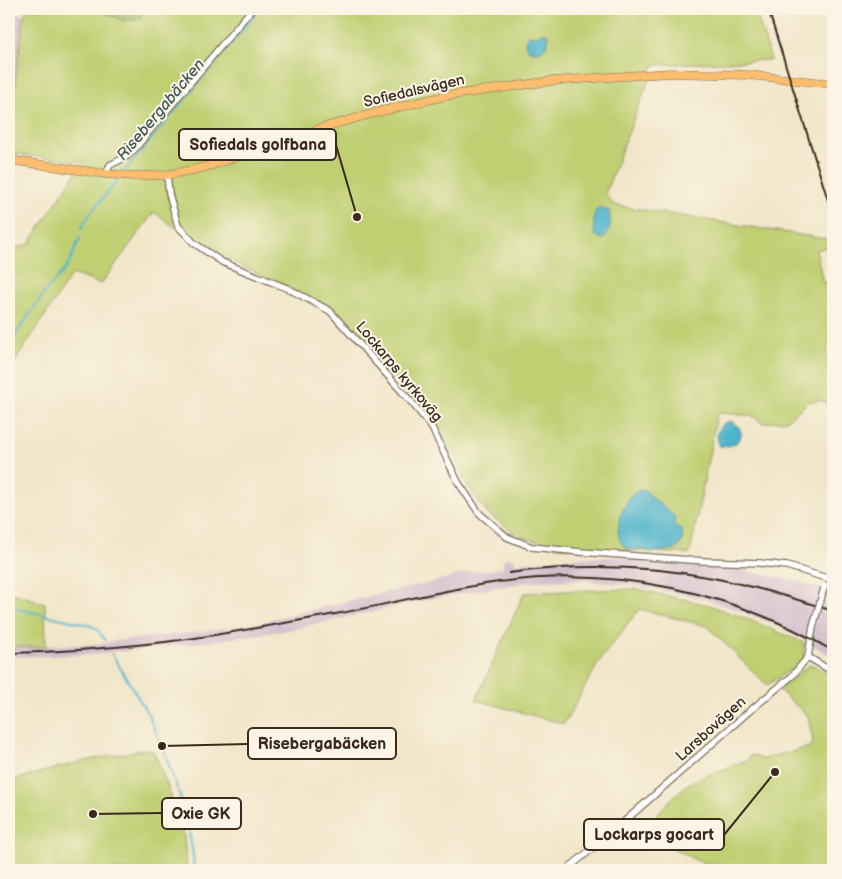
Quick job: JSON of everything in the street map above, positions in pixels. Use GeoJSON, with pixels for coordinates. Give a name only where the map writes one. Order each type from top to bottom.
{"type":"FeatureCollection","features":[{"type":"Feature","properties":{"kind":"main road","name":"Sofiedalsvägen"},"geometry":{"type":"LineString","coordinates":[[9,160],[108,174],[130,176],[167,175],[206,167],[328,126],[378,112],[445,96],[509,86],[551,81],[670,73],[748,75],[833,84]]}},
{"type":"Feature","properties":{"kind":"street"},"geometry":{"type":"LineString","coordinates":[[108,174],[110,165],[133,151],[252,9]]}},
{"type":"Feature","properties":{"kind":"street","name":"Lockarps kyrkoväg"},"geometry":{"type":"LineString","coordinates":[[167,175],[168,194],[178,226],[194,243],[222,262],[289,289],[330,311],[432,428],[458,482],[479,512],[507,537],[532,547],[787,566],[830,579]]}},
{"type":"Feature","properties":{"kind":"street"},"geometry":{"type":"LineString","coordinates":[[830,579],[824,588],[813,627],[808,657],[833,672]]}},
{"type":"Feature","properties":{"kind":"street","name":"Larsbovägen"},"geometry":{"type":"LineString","coordinates":[[566,870],[792,676],[808,657]]}},
{"type":"Feature","properties":{"kind":"shaded area"},"geometry":{"type":"Polygon","coordinates":[[[9,12],[24,15],[9,129],[9,12]]]}},
{"type":"Feature","properties":{"kind":"shaded area"},"geometry":{"type":"Polygon","coordinates":[[[507,557],[514,558],[515,564],[573,558],[619,557],[686,562],[737,569],[797,581],[821,588],[833,593],[833,657],[782,628],[744,612],[705,599],[631,585],[585,580],[562,580],[522,583],[431,599],[289,630],[197,643],[104,654],[9,657],[9,646],[107,643],[260,623],[469,572],[497,569],[503,567],[503,561],[507,557]]]}},
{"type":"Feature","properties":{"kind":"green space"},"geometry":{"type":"Polygon","coordinates":[[[27,9],[755,9],[771,60],[654,65],[605,194],[614,205],[826,239],[828,247],[816,250],[823,283],[833,281],[833,344],[827,346],[833,379],[833,406],[820,400],[808,402],[787,420],[762,423],[753,416],[717,413],[690,554],[559,547],[521,537],[487,513],[466,484],[457,462],[438,428],[334,309],[205,249],[154,212],[101,284],[72,274],[9,371],[9,251],[29,244],[83,162],[9,153],[9,129],[24,15],[27,9]]]}},
{"type":"Feature","properties":{"kind":"green space"},"geometry":{"type":"Polygon","coordinates":[[[96,9],[142,9],[141,19],[124,21],[96,9]]]}},
{"type":"Feature","properties":{"kind":"green space"},"geometry":{"type":"Polygon","coordinates":[[[637,589],[709,605],[804,643],[803,662],[767,685],[707,626],[639,609],[600,660],[564,724],[476,700],[524,593],[637,589]]]}},
{"type":"Feature","properties":{"kind":"green space"},"geometry":{"type":"Polygon","coordinates":[[[9,592],[45,603],[46,647],[9,647],[9,592]]]}},
{"type":"Feature","properties":{"kind":"green space"},"geometry":{"type":"Polygon","coordinates":[[[809,665],[813,665],[833,677],[833,708],[831,708],[833,713],[833,865],[831,870],[734,870],[698,861],[649,836],[646,831],[653,819],[674,797],[692,782],[744,761],[747,762],[752,755],[762,759],[810,747],[813,742],[808,716],[779,690],[809,665]]]}},
{"type":"Feature","properties":{"kind":"green space"},"geometry":{"type":"Polygon","coordinates":[[[146,749],[154,752],[169,790],[184,837],[187,870],[9,870],[9,781],[79,762],[146,749]]]}},
{"type":"Feature","properties":{"kind":"water"},"geometry":{"type":"Polygon","coordinates":[[[544,32],[548,34],[548,43],[544,49],[538,52],[529,51],[525,43],[526,38],[529,35],[536,36],[544,32]]]}},
{"type":"Feature","properties":{"kind":"water"},"geometry":{"type":"Polygon","coordinates":[[[600,207],[609,211],[610,220],[609,230],[603,239],[594,235],[594,216],[600,207]]]}},
{"type":"Feature","properties":{"kind":"water"},"geometry":{"type":"Polygon","coordinates":[[[730,421],[740,429],[740,438],[733,445],[720,446],[717,438],[718,430],[726,422],[730,421]]]}},
{"type":"Feature","properties":{"kind":"water"},"geometry":{"type":"Polygon","coordinates":[[[639,490],[645,490],[675,517],[674,525],[682,529],[683,538],[675,550],[650,552],[641,549],[632,550],[625,548],[620,541],[618,532],[620,516],[629,498],[639,490]]]}},
{"type":"Feature","properties":{"kind":"waterway","name":"Risebergabäcken"},"geometry":{"type":"LineString","coordinates":[[124,172],[260,9]]}},
{"type":"Feature","properties":{"kind":"waterway","name":"Risebergabäcken"},"geometry":{"type":"LineString","coordinates":[[81,229],[89,215],[119,178]]}},
{"type":"Feature","properties":{"kind":"waterway","name":"Risebergabäcken"},"geometry":{"type":"LineString","coordinates":[[9,354],[12,340],[45,292],[67,267],[80,238]]}},
{"type":"Feature","properties":{"kind":"waterway","name":"Risebergabäcken"},"geometry":{"type":"LineString","coordinates":[[9,607],[85,624],[96,628],[105,640]]}},
{"type":"Feature","properties":{"kind":"waterway","name":"Risebergabäcken"},"geometry":{"type":"LineString","coordinates":[[112,654],[148,714],[162,746],[186,813],[194,870]]}},
{"type":"Feature","properties":{"kind":"railway"},"geometry":{"type":"LineString","coordinates":[[768,9],[833,216]]}},
{"type":"Feature","properties":{"kind":"railway"},"geometry":{"type":"LineString","coordinates":[[509,573],[585,567],[662,570],[743,585],[833,611]]}},
{"type":"Feature","properties":{"kind":"railway"},"geometry":{"type":"LineString","coordinates":[[9,653],[87,649],[187,639],[341,613],[479,585],[543,578],[629,581],[672,588],[714,599],[755,613],[794,630],[833,651]]}},
{"type":"Feature","properties":{"kind":"place","name":"Sofiedals golfbana"},"geometry":{"type":"Point","coordinates":[357,217]}},
{"type":"Feature","properties":{"kind":"place","name":"Risebergabäcken"},"geometry":{"type":"Point","coordinates":[162,746]}},
{"type":"Feature","properties":{"kind":"place","name":"Lockarps gocart"},"geometry":{"type":"Point","coordinates":[775,772]}},
{"type":"Feature","properties":{"kind":"place","name":"Oxie GK"},"geometry":{"type":"Point","coordinates":[93,814]}}]}
